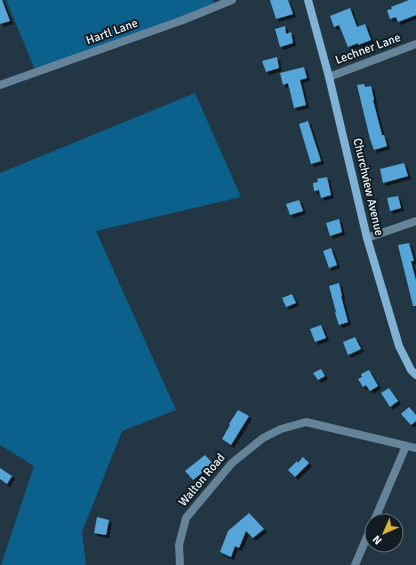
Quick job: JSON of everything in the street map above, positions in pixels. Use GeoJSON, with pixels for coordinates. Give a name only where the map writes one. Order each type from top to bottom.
{"type":"FeatureCollection","features":[{"type":"Feature","properties":{"kind":"street","name":"Hartl Lane"},"geometry":{"type":"LineString","coordinates":[[0,85],[183,20],[232,0]]}},
{"type":"Feature","properties":{"kind":"street","name":"Churchview Avenue"},"geometry":{"type":"LineString","coordinates":[[308,0],[329,77],[367,238],[399,346],[414,371]]}},
{"type":"Feature","properties":{"kind":"street","name":"Lechner Lane"},"geometry":{"type":"LineString","coordinates":[[329,77],[416,44]]}},
{"type":"Feature","properties":{"kind":"street"},"geometry":{"type":"LineString","coordinates":[[367,238],[416,221]]}},
{"type":"Feature","properties":{"kind":"street","name":"Walton Road"},"geometry":{"type":"LineString","coordinates":[[180,565],[179,545],[186,518],[232,463],[263,438],[281,429],[306,422],[416,448]]}},
{"type":"Feature","properties":{"kind":"street"},"geometry":{"type":"LineString","coordinates":[[377,513],[406,446]]}},
{"type":"Feature","properties":{"kind":"street"},"geometry":{"type":"LineString","coordinates":[[354,565],[364,543]]}},
{"type":"Feature","properties":{"kind":"shaded area"},"geometry":{"type":"Polygon","coordinates":[[[6,0],[213,0],[216,7],[36,72],[6,0]]]}},
{"type":"Feature","properties":{"kind":"shaded area"},"geometry":{"type":"Polygon","coordinates":[[[195,93],[241,197],[96,231],[176,410],[122,431],[82,532],[86,565],[1,565],[34,466],[0,445],[0,173],[195,93]]]}},
{"type":"Feature","properties":{"kind":"building"},"geometry":{"type":"Polygon","coordinates":[[[0,0],[2,0],[10,21],[0,24],[0,0]]]}},
{"type":"Feature","properties":{"kind":"building"},"geometry":{"type":"Polygon","coordinates":[[[270,0],[288,0],[293,14],[276,19],[270,0]]]}},
{"type":"Feature","properties":{"kind":"building"},"geometry":{"type":"Polygon","coordinates":[[[409,0],[416,0],[416,15],[398,22],[396,17],[390,19],[387,10],[409,0]]]}},
{"type":"Feature","properties":{"kind":"building"},"geometry":{"type":"Polygon","coordinates":[[[350,8],[357,27],[365,24],[371,40],[348,47],[339,25],[334,27],[330,16],[350,8]]]}},
{"type":"Feature","properties":{"kind":"building"},"geometry":{"type":"Polygon","coordinates":[[[285,26],[286,34],[291,32],[293,43],[280,47],[275,29],[285,26]]]}},
{"type":"Feature","properties":{"kind":"building"},"geometry":{"type":"Polygon","coordinates":[[[277,57],[279,68],[266,72],[262,61],[277,57]]]}},
{"type":"Feature","properties":{"kind":"building"},"geometry":{"type":"Polygon","coordinates":[[[304,67],[307,78],[300,80],[306,105],[294,108],[288,83],[283,85],[280,73],[304,67]]]}},
{"type":"Feature","properties":{"kind":"building"},"geometry":{"type":"Polygon","coordinates":[[[364,84],[365,87],[371,86],[382,135],[384,135],[387,146],[374,150],[357,85],[364,84]]]}},
{"type":"Feature","properties":{"kind":"building"},"geometry":{"type":"Polygon","coordinates":[[[308,121],[321,161],[311,164],[299,124],[308,121]]]}},
{"type":"Feature","properties":{"kind":"building"},"geometry":{"type":"Polygon","coordinates":[[[404,163],[408,176],[383,183],[380,169],[404,163]]]}},
{"type":"Feature","properties":{"kind":"building"},"geometry":{"type":"Polygon","coordinates":[[[327,177],[331,195],[321,198],[319,190],[314,191],[313,183],[318,182],[317,179],[327,177]]]}},
{"type":"Feature","properties":{"kind":"building"},"geometry":{"type":"Polygon","coordinates":[[[398,196],[401,208],[390,211],[387,198],[398,196]]]}},
{"type":"Feature","properties":{"kind":"building"},"geometry":{"type":"Polygon","coordinates":[[[299,200],[303,211],[290,215],[286,204],[299,200]]]}},
{"type":"Feature","properties":{"kind":"building"},"geometry":{"type":"Polygon","coordinates":[[[339,219],[342,232],[330,236],[326,223],[339,219]]]}},
{"type":"Feature","properties":{"kind":"building"},"geometry":{"type":"Polygon","coordinates":[[[409,243],[414,261],[411,261],[416,281],[416,306],[413,306],[398,245],[409,243]]]}},
{"type":"Feature","properties":{"kind":"building"},"geometry":{"type":"Polygon","coordinates":[[[331,248],[337,265],[329,268],[323,251],[331,248]]]}},
{"type":"Feature","properties":{"kind":"building"},"geometry":{"type":"Polygon","coordinates":[[[339,283],[348,322],[339,325],[329,286],[339,283]]]}},
{"type":"Feature","properties":{"kind":"building"},"geometry":{"type":"Polygon","coordinates":[[[292,294],[296,303],[286,307],[282,298],[292,294]]]}},
{"type":"Feature","properties":{"kind":"building"},"geometry":{"type":"Polygon","coordinates":[[[321,325],[326,338],[315,342],[310,329],[321,325]]]}},
{"type":"Feature","properties":{"kind":"building"},"geometry":{"type":"Polygon","coordinates":[[[355,337],[361,349],[348,355],[343,342],[355,337]]]}},
{"type":"Feature","properties":{"kind":"building"},"geometry":{"type":"Polygon","coordinates":[[[321,369],[325,376],[318,380],[313,373],[321,369]]]}},
{"type":"Feature","properties":{"kind":"building"},"geometry":{"type":"Polygon","coordinates":[[[369,370],[378,386],[370,391],[366,385],[363,387],[358,379],[362,377],[361,374],[369,370]]]}},
{"type":"Feature","properties":{"kind":"building"},"geometry":{"type":"Polygon","coordinates":[[[389,388],[398,401],[390,407],[381,393],[389,388]]]}},
{"type":"Feature","properties":{"kind":"building"},"geometry":{"type":"Polygon","coordinates":[[[409,407],[416,415],[416,421],[411,425],[401,414],[409,407]]]}},
{"type":"Feature","properties":{"kind":"building"},"geometry":{"type":"Polygon","coordinates":[[[238,410],[249,416],[231,445],[222,439],[238,410]]]}},
{"type":"Feature","properties":{"kind":"building"},"geometry":{"type":"Polygon","coordinates":[[[205,455],[213,464],[193,480],[185,471],[205,455]]]}},
{"type":"Feature","properties":{"kind":"building"},"geometry":{"type":"Polygon","coordinates":[[[303,457],[309,463],[295,477],[288,470],[297,461],[298,463],[303,457]]]}},
{"type":"Feature","properties":{"kind":"building"},"geometry":{"type":"Polygon","coordinates":[[[0,468],[12,476],[7,484],[0,479],[0,468]]]}},
{"type":"Feature","properties":{"kind":"building"},"geometry":{"type":"Polygon","coordinates":[[[249,513],[264,529],[253,538],[246,531],[239,548],[235,546],[231,557],[220,552],[228,531],[249,513]]]}},
{"type":"Feature","properties":{"kind":"building"},"geometry":{"type":"Polygon","coordinates":[[[97,517],[109,520],[106,535],[94,533],[97,517]]]}}]}
